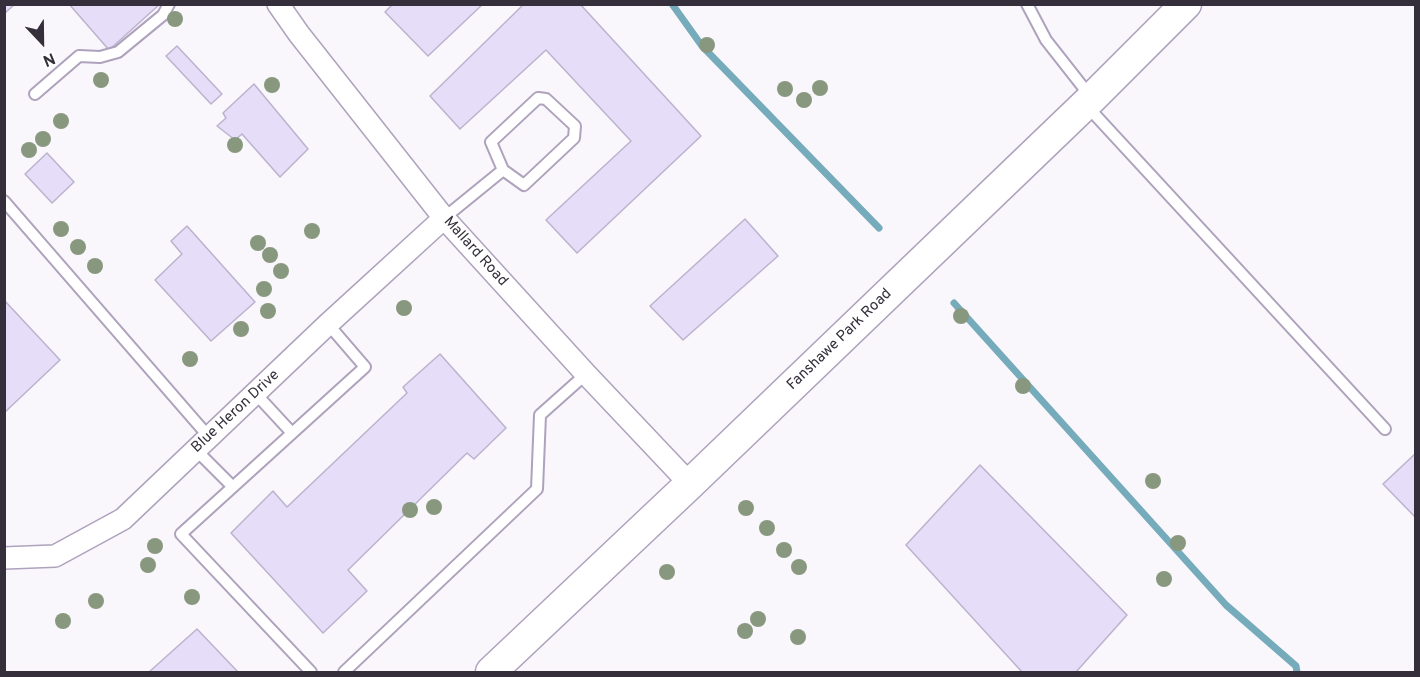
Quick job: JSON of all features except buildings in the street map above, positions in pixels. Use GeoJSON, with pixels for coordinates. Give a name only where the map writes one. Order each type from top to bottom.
{"type":"FeatureCollection","features":[{"type":"Feature","properties":{"kind":"main road","name":"Fanshawe Park Road"},"geometry":{"type":"LineString","coordinates":[[491,672],[870,312],[1186,4]]}},
{"type":"Feature","properties":{"kind":"street","name":"Mallard Road"},"geometry":{"type":"LineString","coordinates":[[278,4],[444,218],[690,484]]}},
{"type":"Feature","properties":{"kind":"street","name":"Blue Heron Drive"},"geometry":{"type":"LineString","coordinates":[[4,558],[55,556],[123,519],[328,324],[444,218]]}},
{"type":"Feature","properties":{"kind":"lane"},"geometry":{"type":"LineString","coordinates":[[35,94],[79,56],[100,57],[118,52],[163,15],[169,4]]}},
{"type":"Feature","properties":{"kind":"lane"},"geometry":{"type":"LineString","coordinates":[[1027,4],[1046,40],[1089,101],[1385,429]]}},
{"type":"Feature","properties":{"kind":"lane"},"geometry":{"type":"LineString","coordinates":[[538,99],[546,99],[575,126],[574,138],[524,185],[503,170],[491,142],[538,99]]}},
{"type":"Feature","properties":{"kind":"lane"},"geometry":{"type":"LineString","coordinates":[[444,218],[503,170]]}},
{"type":"Feature","properties":{"kind":"lane"},"geometry":{"type":"LineString","coordinates":[[4,201],[202,444],[233,487]]}},
{"type":"Feature","properties":{"kind":"lane"},"geometry":{"type":"LineString","coordinates":[[311,672],[181,534],[365,367],[328,324]]}},
{"type":"Feature","properties":{"kind":"lane"},"geometry":{"type":"LineString","coordinates":[[344,672],[537,489],[540,415],[586,374]]}},
{"type":"Feature","properties":{"kind":"lane"},"geometry":{"type":"LineString","coordinates":[[255,393],[292,433]]}},
{"type":"Feature","properties":{"kind":"waterway"},"geometry":{"type":"LineString","coordinates":[[672,4],[702,46],[879,228]]}},
{"type":"Feature","properties":{"kind":"waterway"},"geometry":{"type":"LineString","coordinates":[[954,303],[1226,605],[1296,666],[1297,672]]}}]}
